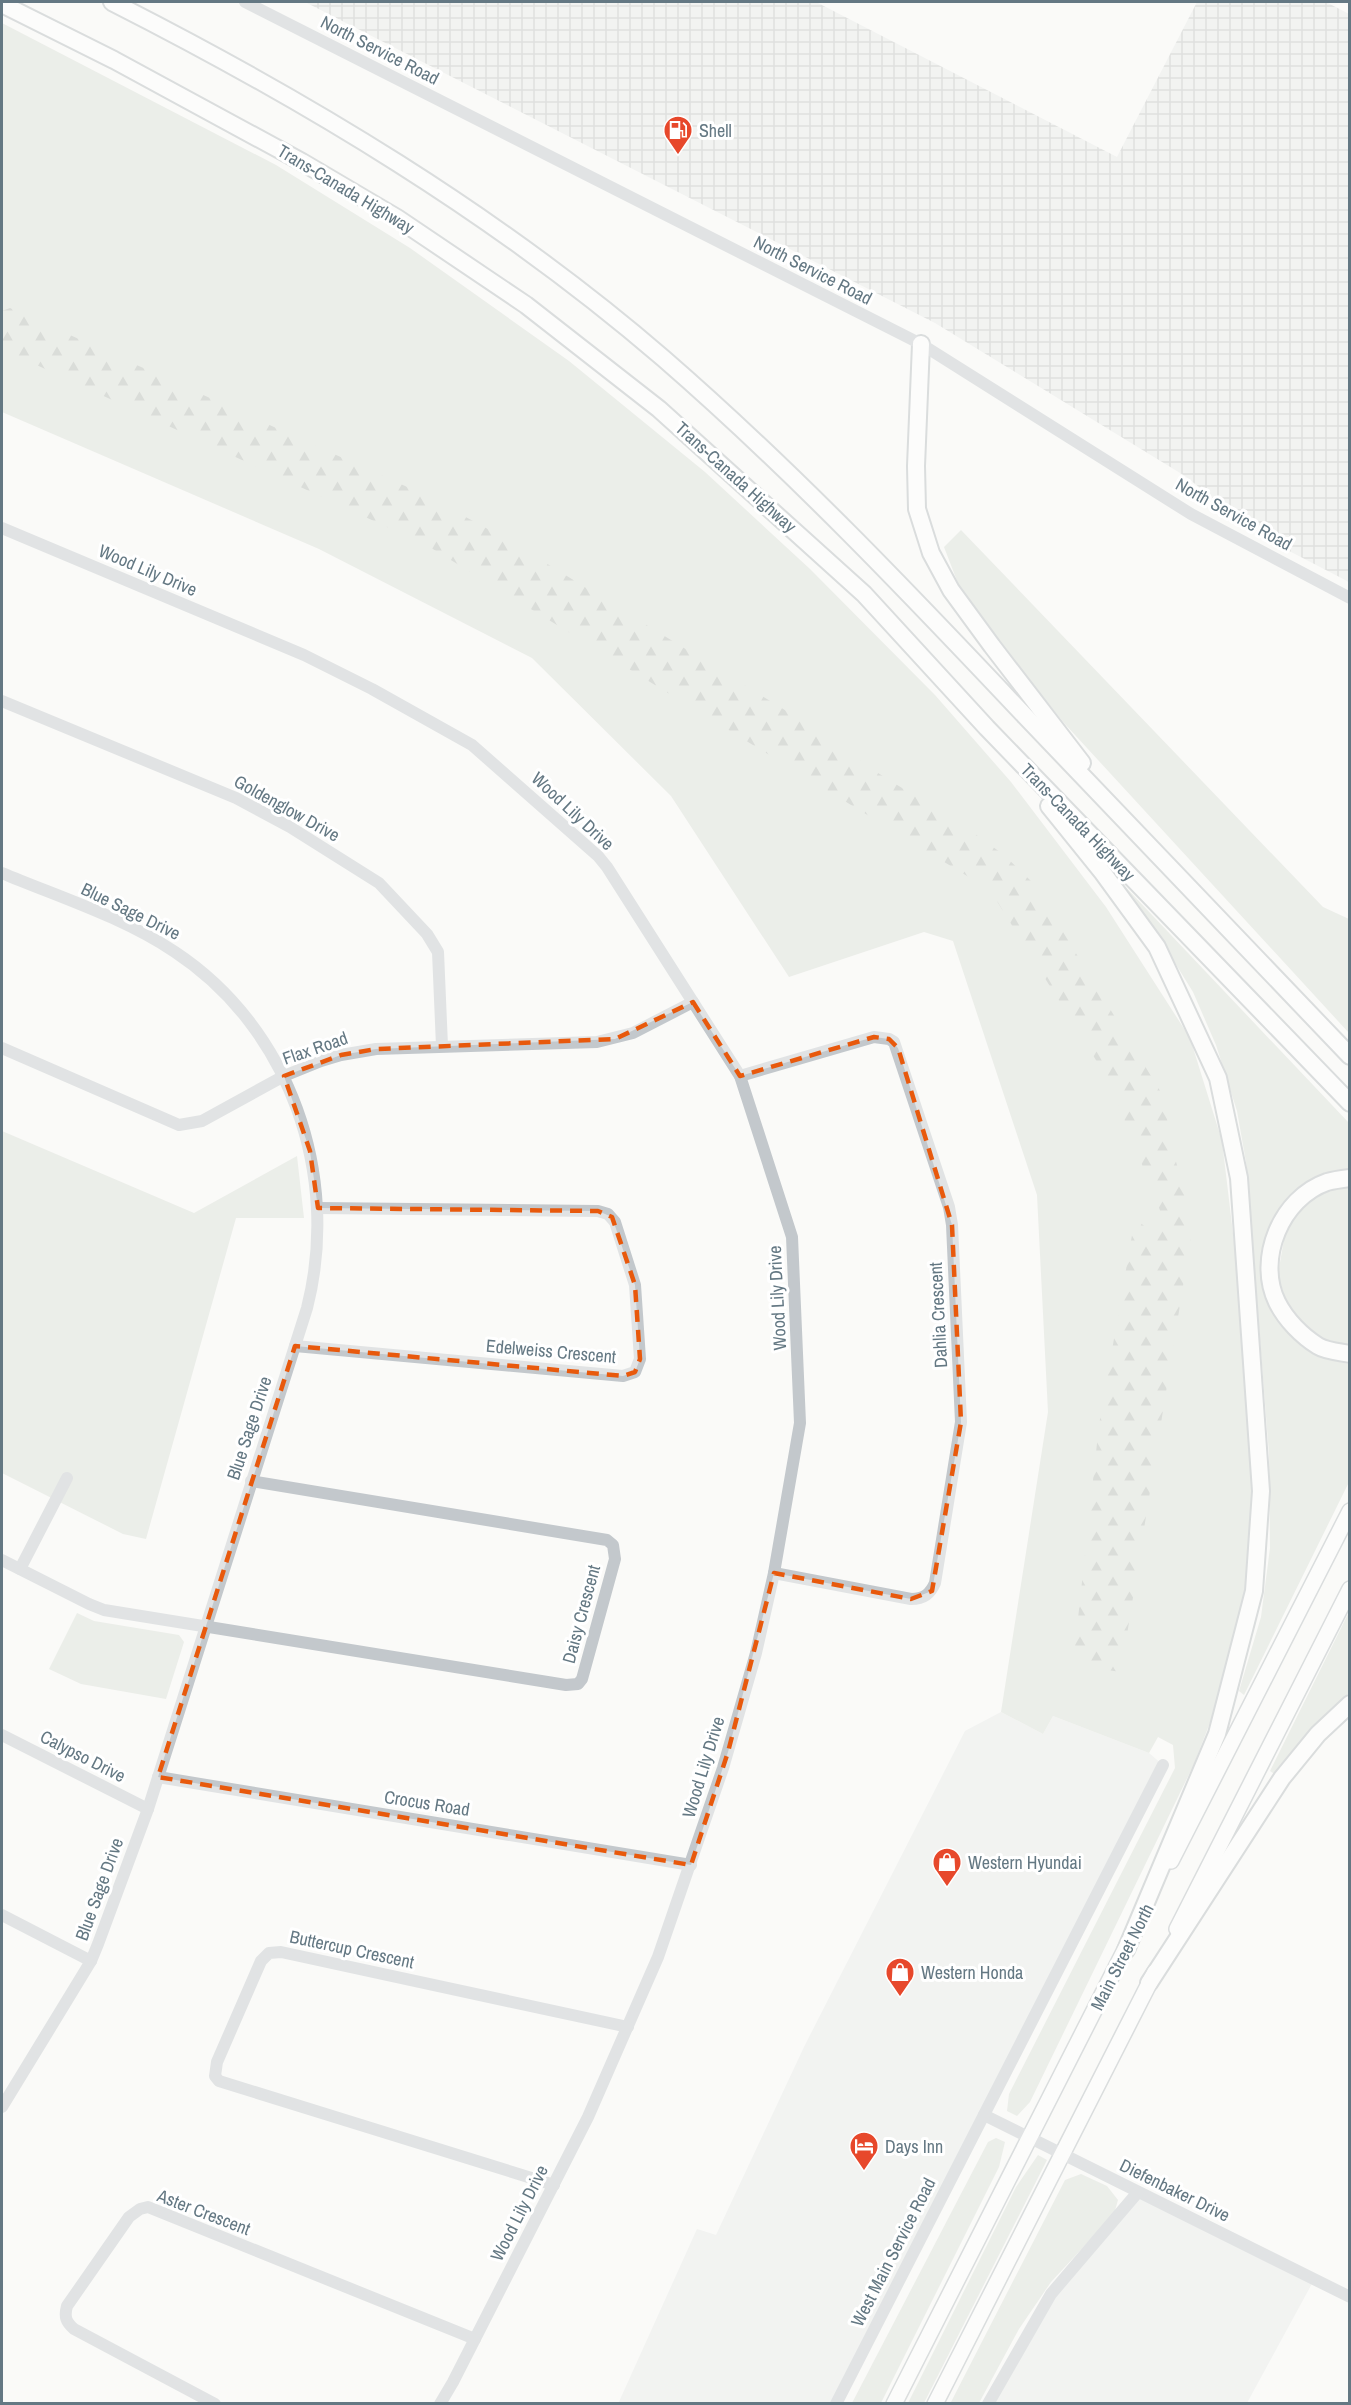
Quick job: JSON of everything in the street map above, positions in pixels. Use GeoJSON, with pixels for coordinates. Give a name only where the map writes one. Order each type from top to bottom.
{"type":"FeatureCollection","features":[{"type":"Feature","properties":{"kind":"highway","name":"Trans-Canada Highway"},"geometry":{"type":"LineString","coordinates":[[112,2],[270,85],[355,135],[439,190],[605,311],[662,357],[752,438],[885,568],[1350,1056]]}},
{"type":"Feature","properties":{"kind":"highway","name":"Trans-Canada Highway"},"geometry":{"type":"LineString","coordinates":[[2,4],[114,60],[302,162],[397,218],[526,305],[659,409],[864,594],[987,728],[1350,1103]]}},
{"type":"Feature","properties":{"kind":"highway"},"geometry":{"type":"LineString","coordinates":[[921,344],[916,466],[917,509],[931,553],[951,590],[992,646],[1140,837]]}},
{"type":"Feature","properties":{"kind":"highway"},"geometry":{"type":"LineString","coordinates":[[987,728],[1103,873],[1157,947],[1218,1078],[1239,1178],[1261,1491],[1254,1591],[1217,1734],[1126,1950]]}},
{"type":"Feature","properties":{"kind":"highway"},"geometry":{"type":"LineString","coordinates":[[1350,1178],[1325,1183],[1299,1199],[1281,1221],[1272,1247],[1270,1272],[1277,1301],[1297,1330],[1320,1348],[1350,1354]]}},
{"type":"Feature","properties":{"kind":"highway"},"geometry":{"type":"LineString","coordinates":[[1149,1983],[1282,1778],[1318,1734],[1350,1704]]}},
{"type":"Feature","properties":{"kind":"main road","name":"Main Street North"},"geometry":{"type":"LineString","coordinates":[[894,2403],[1350,1511]]}},
{"type":"Feature","properties":{"kind":"main road","name":"Main Street North"},"geometry":{"type":"LineString","coordinates":[[934,2403],[1350,1589]]}},
{"type":"Feature","properties":{"kind":"street","name":"North Service Road"},"geometry":{"type":"LineString","coordinates":[[245,2],[921,344],[1191,514],[1350,598]]}},
{"type":"Feature","properties":{"kind":"street","name":"Wood Lily Drive"},"geometry":{"type":"LineString","coordinates":[[2,528],[321,663],[472,745],[598,856],[740,1076],[794,1248],[801,1414],[774,1573],[728,1752],[658,1958],[628,2027],[588,2117],[440,2403]]}},
{"type":"Feature","properties":{"kind":"street","name":"Goldenglow Drive"},"geometry":{"type":"LineString","coordinates":[[2,701],[236,798],[290,827],[380,883],[427,934],[438,952],[441,1046]]}},
{"type":"Feature","properties":{"kind":"street","name":"Blue Sage Drive"},"geometry":{"type":"LineString","coordinates":[[2,873],[145,934],[192,964],[242,1013],[284,1076],[305,1130],[318,1208],[315,1271],[307,1308],[148,1809],[91,1961],[6,2087],[2,2107]]}},
{"type":"Feature","properties":{"kind":"street","name":"Flax Road"},"geometry":{"type":"LineString","coordinates":[[2,1048],[179,1125],[202,1121],[284,1076],[321,1061],[359,1051],[441,1046],[578,1044],[615,1039],[652,1025],[693,1002]]}},
{"type":"Feature","properties":{"kind":"street","name":"Dahlia Crescent"},"geometry":{"type":"LineString","coordinates":[[740,1076],[874,1037],[889,1038],[898,1048],[949,1207],[952,1225],[961,1422],[935,1583],[927,1596],[911,1599],[774,1573]]}},
{"type":"Feature","properties":{"kind":"street","name":"Edelweiss Crescent"},"geometry":{"type":"LineString","coordinates":[[295,1346],[623,1376],[635,1372],[640,1359],[635,1285],[615,1222],[608,1214],[598,1211],[318,1208]]}},
{"type":"Feature","properties":{"kind":"street"},"geometry":{"type":"LineString","coordinates":[[20,1569],[66,1478]]}},
{"type":"Feature","properties":{"kind":"street","name":"Daisy Crescent"},"geometry":{"type":"LineString","coordinates":[[206,1627],[566,1685],[578,1684],[585,1673],[615,1560],[613,1545],[607,1540],[251,1481]]}},
{"type":"Feature","properties":{"kind":"street"},"geometry":{"type":"LineString","coordinates":[[2,1560],[97,1608],[206,1627]]}},
{"type":"Feature","properties":{"kind":"street","name":"Calypso Drive"},"geometry":{"type":"LineString","coordinates":[[2,1735],[148,1809]]}},
{"type":"Feature","properties":{"kind":"street","name":"West Main Service Road"},"geometry":{"type":"LineString","coordinates":[[836,2403],[1163,1765]]}},
{"type":"Feature","properties":{"kind":"street","name":"Crocus Road"},"geometry":{"type":"LineString","coordinates":[[158,1777],[691,1865]]}},
{"type":"Feature","properties":{"kind":"street"},"geometry":{"type":"LineString","coordinates":[[2,1915],[91,1961]]}},
{"type":"Feature","properties":{"kind":"street","name":"Buttercup Crescent"},"geometry":{"type":"LineString","coordinates":[[554,2185],[219,2081],[215,2076],[217,2062],[261,1961],[269,1953],[281,1952],[628,2027]]}},
{"type":"Feature","properties":{"kind":"street","name":"Diefenbaker Drive"},"geometry":{"type":"LineString","coordinates":[[984,2115],[1350,2297]]}},
{"type":"Feature","properties":{"kind":"street"},"geometry":{"type":"LineString","coordinates":[[988,2403],[1051,2294],[1138,2192]]}},
{"type":"Feature","properties":{"kind":"street","name":"Aster Crescent"},"geometry":{"type":"LineString","coordinates":[[215,2403],[74,2329],[68,2324],[64,2315],[67,2306],[129,2217],[140,2209],[148,2207],[475,2339]]}},
{"type":"Feature","properties":{"kind":"highlighted area"},"geometry":{"type":"Polygon","coordinates":[[[693,1002],[740,1076],[874,1037],[889,1039],[898,1048],[952,1225],[961,1422],[932,1591],[911,1599],[774,1573],[728,1752],[691,1865],[158,1777],[295,1346],[623,1376],[635,1372],[640,1359],[635,1285],[612,1217],[598,1211],[318,1208],[310,1151],[284,1076],[341,1055],[376,1049],[615,1039],[693,1002]]]}},
{"type":"Feature","properties":{"kind":"shaded area"},"geometry":{"type":"Polygon","coordinates":[[[305,2],[816,2],[1117,157],[1197,2],[1326,2],[1349,14],[1349,582],[1264,538],[1185,476],[935,323],[305,2]]]}},
{"type":"Feature","properties":{"kind":"shaded area"},"geometry":{"type":"Polygon","coordinates":[[[1001,1712],[1043,1734],[1053,1716],[1149,1753],[1163,1765],[836,2403],[618,2404],[697,2229],[716,2235],[804,2047],[965,1731],[1001,1712]]]}},
{"type":"Feature","properties":{"kind":"shaded area"},"geometry":{"type":"Polygon","coordinates":[[[1138,2192],[1315,2278],[1247,2403],[988,2404],[1051,2294],[1138,2192]]]}},
{"type":"Feature","properties":{"kind":"green space"},"geometry":{"type":"Polygon","coordinates":[[[2,23],[276,165],[410,248],[569,361],[705,472],[810,569],[935,695],[1011,782],[1106,907],[1190,1038],[1222,1141],[1237,1267],[1253,1490],[1247,1584],[1237,1636],[1218,1702],[1194,1764],[1030,2102],[1017,2116],[1007,2111],[1009,2094],[1175,1768],[1173,1745],[1158,1737],[1149,1753],[1053,1716],[1043,1734],[1001,1712],[1048,1412],[1037,1195],[953,941],[924,932],[789,977],[671,796],[532,658],[319,549],[2,412],[2,23]]]}},
{"type":"Feature","properties":{"kind":"green space"},"geometry":{"type":"Polygon","coordinates":[[[10,308],[425,495],[510,541],[806,723],[878,773],[971,831],[1004,855],[1033,883],[1162,1094],[1175,1158],[1193,1224],[1121,1672],[1073,1665],[1099,1425],[1135,1218],[1151,1232],[1165,1223],[1109,1081],[990,890],[428,546],[2,349],[2,311],[10,308]]]}},
{"type":"Feature","properties":{"kind":"green space"},"geometry":{"type":"Polygon","coordinates":[[[961,530],[1323,907],[1349,919],[1349,1033],[1064,723],[999,642],[959,586],[944,547],[961,530]]]}},
{"type":"Feature","properties":{"kind":"green space"},"geometry":{"type":"Polygon","coordinates":[[[1117,878],[1349,1123],[1349,1170],[1323,1175],[1289,1198],[1276,1215],[1268,1234],[1264,1254],[1264,1275],[1268,1296],[1289,1334],[1301,1346],[1316,1354],[1349,1364],[1349,1482],[1244,1695],[1239,1691],[1261,1617],[1270,1548],[1269,1454],[1246,1162],[1237,1111],[1216,1045],[1193,992],[1157,934],[1117,878]]]}},
{"type":"Feature","properties":{"kind":"green space"},"geometry":{"type":"Polygon","coordinates":[[[2,1131],[194,1213],[297,1156],[304,1218],[236,1218],[146,1539],[123,1534],[2,1473],[2,1131]]]}},
{"type":"Feature","properties":{"kind":"green space"},"geometry":{"type":"Polygon","coordinates":[[[1349,1185],[1349,1350],[1322,1341],[1301,1323],[1287,1305],[1278,1274],[1286,1228],[1310,1201],[1339,1186],[1349,1185]]]}},
{"type":"Feature","properties":{"kind":"green space"},"geometry":{"type":"Polygon","coordinates":[[[1349,1612],[1349,1693],[1310,1731],[1276,1775],[1270,1771],[1349,1612]]]}},
{"type":"Feature","properties":{"kind":"green space"},"geometry":{"type":"Polygon","coordinates":[[[77,1613],[94,1621],[179,1635],[184,1642],[166,1699],[81,1684],[49,1669],[77,1613]]]}},
{"type":"Feature","properties":{"kind":"green space"},"geometry":{"type":"Polygon","coordinates":[[[996,2138],[1005,2142],[999,2167],[881,2403],[852,2403],[988,2142],[996,2138]]]}},
{"type":"Feature","properties":{"kind":"green space"},"geometry":{"type":"Polygon","coordinates":[[[1038,2155],[1047,2160],[924,2403],[908,2403],[1016,2187],[1038,2155]]]}},
{"type":"Feature","properties":{"kind":"green space"},"geometry":{"type":"Polygon","coordinates":[[[1081,2174],[1107,2186],[1118,2200],[1114,2214],[1051,2282],[1019,2329],[979,2403],[950,2404],[1065,2180],[1081,2174]]]}},
{"type":"Feature","properties":{"kind":"place","name":"Shell"},"geometry":{"type":"Point","coordinates":[678,156]}},
{"type":"Feature","properties":{"kind":"place","name":"Western Hyundai"},"geometry":{"type":"Point","coordinates":[947,1888]}},
{"type":"Feature","properties":{"kind":"place","name":"Western Honda"},"geometry":{"type":"Point","coordinates":[900,1998]}},
{"type":"Feature","properties":{"kind":"place","name":"Days Inn"},"geometry":{"type":"Point","coordinates":[864,2172]}}]}
